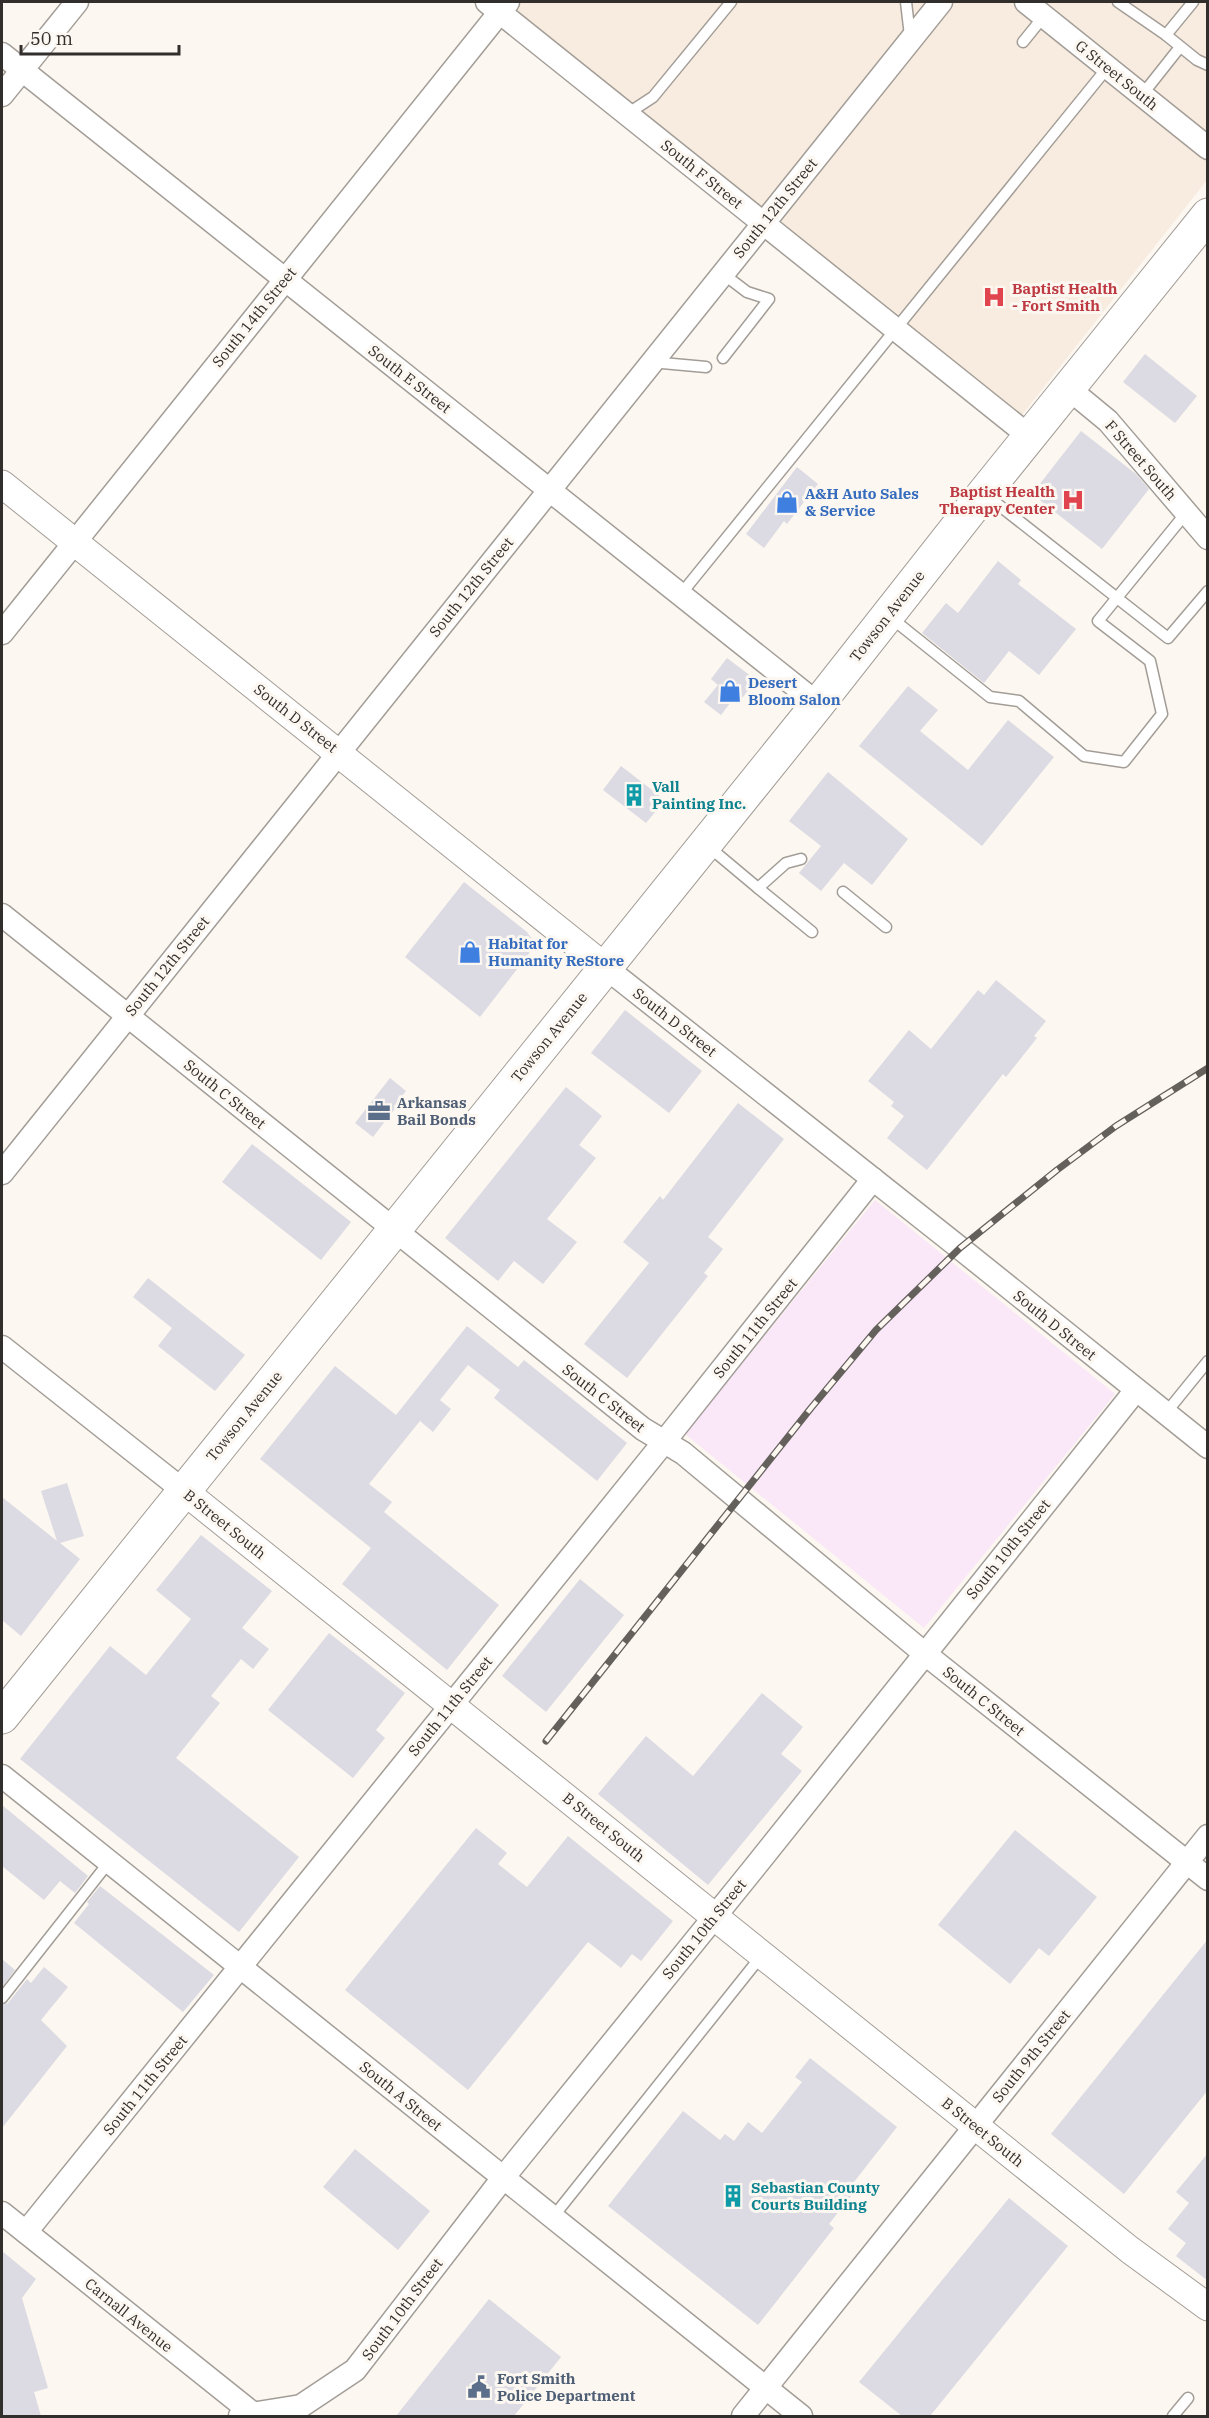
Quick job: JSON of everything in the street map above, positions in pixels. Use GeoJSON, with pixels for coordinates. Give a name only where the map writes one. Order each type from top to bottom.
{"type":"FeatureCollection","features":[{"type":"Feature","properties":{"kind":"main road","name":"Towson Avenue"},"geometry":{"type":"LineString","coordinates":[[2,1717],[818,704],[1029,436],[1208,215]]}},
{"type":"Feature","properties":{"kind":"street"},"geometry":{"type":"LineString","coordinates":[[2,95],[77,2]]}},
{"type":"Feature","properties":{"kind":"street","name":"South 12th Street"},"geometry":{"type":"LineString","coordinates":[[2,1173],[941,2]]}},
{"type":"Feature","properties":{"kind":"street","name":"South F Street"},"geometry":{"type":"LineString","coordinates":[[498,5],[627,114],[1029,436]]}},
{"type":"Feature","properties":{"kind":"street","name":"South 14th Street"},"geometry":{"type":"LineString","coordinates":[[2,633],[284,279],[498,5]]}},
{"type":"Feature","properties":{"kind":"street","name":"G Street South"},"geometry":{"type":"LineString","coordinates":[[1039,8],[1208,148]]}},
{"type":"Feature","properties":{"kind":"street","name":"South E Street"},"geometry":{"type":"LineString","coordinates":[[2,54],[818,704]]}},
{"type":"Feature","properties":{"kind":"street","name":"F Street South"},"geometry":{"type":"LineString","coordinates":[[1068,388],[1108,421],[1208,538]]}},
{"type":"Feature","properties":{"kind":"street","name":"South D Street"},"geometry":{"type":"LineString","coordinates":[[2,484],[1208,1447]]}},
{"type":"Feature","properties":{"kind":"street","name":"South C Street"},"geometry":{"type":"LineString","coordinates":[[2,915],[643,1429],[683,1453],[924,1653],[1208,1879]]}},
{"type":"Feature","properties":{"kind":"street","name":"South 11th Street"},"geometry":{"type":"LineString","coordinates":[[26,2232],[664,1442],[873,1179]]}},
{"type":"Feature","properties":{"kind":"street","name":"B Street South"},"geometry":{"type":"LineString","coordinates":[[2,1347],[451,1704],[1130,2250],[1208,2307]]}},
{"type":"Feature","properties":{"kind":"street","name":"South 10th Street"},"geometry":{"type":"LineString","coordinates":[[249,2415],[301,2406],[355,2370],[503,2178],[1136,1390]]}},
{"type":"Feature","properties":{"kind":"street","name":"South A Street"},"geometry":{"type":"LineString","coordinates":[[2,1776],[801,2416]]}},
{"type":"Feature","properties":{"kind":"street","name":"South 9th Street"},"geometry":{"type":"LineString","coordinates":[[743,2416],[1208,1836]]}},
{"type":"Feature","properties":{"kind":"street","name":"Carnall Avenue"},"geometry":{"type":"LineString","coordinates":[[2,2213],[249,2415]]}},
{"type":"Feature","properties":{"kind":"lane"},"geometry":{"type":"LineString","coordinates":[[627,114],[653,97],[731,2]]}},
{"type":"Feature","properties":{"kind":"lane"},"geometry":{"type":"LineString","coordinates":[[906,2],[910,40]]}},
{"type":"Feature","properties":{"kind":"lane"},"geometry":{"type":"LineString","coordinates":[[1118,2],[1208,65]]}},
{"type":"Feature","properties":{"kind":"lane"},"geometry":{"type":"LineString","coordinates":[[1166,35],[1193,2]]}},
{"type":"Feature","properties":{"kind":"lane"},"geometry":{"type":"LineString","coordinates":[[1023,42],[1039,8]]}},
{"type":"Feature","properties":{"kind":"lane"},"geometry":{"type":"LineString","coordinates":[[1142,94],[1180,46]]}},
{"type":"Feature","properties":{"kind":"lane"},"geometry":{"type":"LineString","coordinates":[[681,594],[1108,67]]}},
{"type":"Feature","properties":{"kind":"lane"},"geometry":{"type":"LineString","coordinates":[[722,273],[747,292],[769,299],[723,358]]}},
{"type":"Feature","properties":{"kind":"lane"},"geometry":{"type":"LineString","coordinates":[[651,362],[706,367]]}},
{"type":"Feature","properties":{"kind":"lane"},"geometry":{"type":"LineString","coordinates":[[984,493],[1168,638],[1208,591]]}},
{"type":"Feature","properties":{"kind":"lane"},"geometry":{"type":"LineString","coordinates":[[888,615],[990,697],[1019,700],[1084,756],[1124,762],[1162,714],[1150,661],[1098,621],[1186,513]]}},
{"type":"Feature","properties":{"kind":"lane"},"geometry":{"type":"LineString","coordinates":[[705,844],[812,932]]}},
{"type":"Feature","properties":{"kind":"lane"},"geometry":{"type":"LineString","coordinates":[[759,888],[786,863],[801,859]]}},
{"type":"Feature","properties":{"kind":"lane"},"geometry":{"type":"LineString","coordinates":[[843,892],[886,927]]}},
{"type":"Feature","properties":{"kind":"lane"},"geometry":{"type":"LineString","coordinates":[[1166,1414],[1208,1361]]}},
{"type":"Feature","properties":{"kind":"lane"},"geometry":{"type":"LineString","coordinates":[[2,1998],[109,1862]]}},
{"type":"Feature","properties":{"kind":"lane"},"geometry":{"type":"LineString","coordinates":[[553,2217],[763,1954]]}},
{"type":"Feature","properties":{"kind":"lane"},"geometry":{"type":"LineString","coordinates":[[1173,2416],[1188,2398]]}},
{"type":"Feature","properties":{"kind":"shaded area","name":"Baptist Health - Fort Smith"},"geometry":{"type":"Polygon","coordinates":[[[499,2],[1207,2],[1207,180],[1022,415],[499,2]]]}},
{"type":"Feature","properties":{"kind":"shaded area"},"geometry":{"type":"Polygon","coordinates":[[[875,1200],[1115,1394],[924,1628],[685,1434],[875,1200]]]}},
{"type":"Feature","properties":{"kind":"building"},"geometry":{"type":"Polygon","coordinates":[[[1145,354],[1197,396],[1175,423],[1123,382],[1145,354]]]}},
{"type":"Feature","properties":{"kind":"building"},"geometry":{"type":"Polygon","coordinates":[[[1081,431],[1136,474],[1149,489],[1102,549],[1032,494],[1081,431]]]}},
{"type":"Feature","properties":{"kind":"building","name":"A&H Auto Sales & Service"},"geometry":{"type":"Polygon","coordinates":[[[797,467],[818,484],[787,524],[784,521],[764,548],[746,534],[797,467]]]}},
{"type":"Feature","properties":{"kind":"building"},"geometry":{"type":"Polygon","coordinates":[[[998,561],[1021,580],[1018,584],[1076,629],[1039,675],[1009,651],[984,683],[922,633],[946,603],[958,613],[998,561]]]}},
{"type":"Feature","properties":{"kind":"building","name":"Desert Bloom Salon"},"geometry":{"type":"Polygon","coordinates":[[[727,658],[756,680],[739,702],[734,698],[721,715],[704,702],[718,685],[711,679],[727,658]]]}},
{"type":"Feature","properties":{"kind":"building"},"geometry":{"type":"Polygon","coordinates":[[[908,686],[938,710],[920,731],[968,770],[1008,720],[1054,757],[982,846],[859,746],[908,686]]]}},
{"type":"Feature","properties":{"kind":"building","name":"Vall Painting Inc."},"geometry":{"type":"Polygon","coordinates":[[[621,766],[665,800],[646,823],[603,790],[621,766]]]}},
{"type":"Feature","properties":{"kind":"building"},"geometry":{"type":"Polygon","coordinates":[[[828,772],[908,839],[872,885],[844,863],[821,891],[799,873],[821,846],[789,821],[828,772]]]}},
{"type":"Feature","properties":{"kind":"building","name":"Habitat for Humanity ReStore"},"geometry":{"type":"Polygon","coordinates":[[[464,882],[527,932],[532,939],[532,948],[528,955],[480,1017],[405,957],[464,882]]]}},
{"type":"Feature","properties":{"kind":"building"},"geometry":{"type":"Polygon","coordinates":[[[996,980],[1046,1021],[1034,1036],[1037,1038],[1006,1077],[1003,1074],[927,1170],[887,1138],[904,1116],[891,1106],[894,1102],[868,1081],[909,1030],[931,1049],[978,990],[984,995],[996,980]]]}},
{"type":"Feature","properties":{"kind":"building"},"geometry":{"type":"Polygon","coordinates":[[[625,1010],[702,1071],[669,1113],[591,1053],[625,1010]]]}},
{"type":"Feature","properties":{"kind":"building","name":"Arkansas Bail Bonds"},"geometry":{"type":"Polygon","coordinates":[[[390,1078],[406,1091],[373,1137],[355,1123],[390,1078]]]}},
{"type":"Feature","properties":{"kind":"building"},"geometry":{"type":"Polygon","coordinates":[[[566,1087],[602,1116],[579,1145],[596,1158],[547,1219],[577,1242],[543,1284],[514,1261],[498,1281],[445,1238],[566,1087]]]}},
{"type":"Feature","properties":{"kind":"building"},"geometry":{"type":"Polygon","coordinates":[[[738,1103],[784,1139],[708,1237],[723,1249],[704,1273],[708,1276],[627,1378],[584,1344],[649,1263],[623,1242],[660,1196],[663,1200],[738,1103]]]}},
{"type":"Feature","properties":{"kind":"building"},"geometry":{"type":"Polygon","coordinates":[[[252,1144],[351,1222],[321,1260],[222,1182],[252,1144]]]}},
{"type":"Feature","properties":{"kind":"building"},"geometry":{"type":"Polygon","coordinates":[[[148,1278],[245,1355],[215,1391],[158,1346],[172,1328],[133,1297],[148,1278]]]}},
{"type":"Feature","properties":{"kind":"building"},"geometry":{"type":"Polygon","coordinates":[[[467,1326],[518,1367],[524,1360],[627,1443],[597,1481],[494,1398],[500,1390],[468,1365],[440,1400],[451,1409],[433,1432],[420,1421],[369,1484],[392,1502],[384,1512],[499,1605],[447,1670],[342,1584],[371,1548],[260,1459],[335,1366],[396,1415],[467,1326]]]}},
{"type":"Feature","properties":{"kind":"building"},"geometry":{"type":"Polygon","coordinates":[[[67,1483],[84,1536],[60,1543],[80,1559],[21,1636],[2,1620],[2,1497],[57,1541],[41,1491],[67,1483]]]}},
{"type":"Feature","properties":{"kind":"building"},"geometry":{"type":"Polygon","coordinates":[[[201,1535],[272,1591],[242,1628],[269,1649],[253,1669],[241,1659],[211,1696],[220,1703],[176,1758],[299,1857],[239,1932],[20,1759],[110,1646],[146,1675],[191,1619],[156,1590],[201,1535]]]}},
{"type":"Feature","properties":{"kind":"building"},"geometry":{"type":"Polygon","coordinates":[[[580,1579],[624,1615],[546,1712],[502,1676],[580,1579]]]}},
{"type":"Feature","properties":{"kind":"building"},"geometry":{"type":"Polygon","coordinates":[[[329,1633],[405,1693],[376,1730],[385,1738],[353,1778],[268,1710],[329,1633]]]}},
{"type":"Feature","properties":{"kind":"building"},"geometry":{"type":"Polygon","coordinates":[[[762,1693],[803,1727],[781,1754],[802,1771],[708,1885],[598,1794],[646,1736],[693,1776],[762,1693]]]}},
{"type":"Feature","properties":{"kind":"building"},"geometry":{"type":"Polygon","coordinates":[[[2,1805],[88,1876],[75,1893],[60,1881],[44,1900],[2,1866],[2,1805]]]}},
{"type":"Feature","properties":{"kind":"building"},"geometry":{"type":"Polygon","coordinates":[[[476,1828],[507,1853],[498,1864],[527,1887],[568,1836],[673,1921],[641,1961],[632,1954],[621,1968],[588,1942],[468,2090],[345,1990],[476,1828]]]}},
{"type":"Feature","properties":{"kind":"building"},"geometry":{"type":"Polygon","coordinates":[[[1015,1830],[1097,1897],[1049,1956],[1039,1948],[1010,1984],[938,1925],[1015,1830]]]}},
{"type":"Feature","properties":{"kind":"building"},"geometry":{"type":"Polygon","coordinates":[[[100,1886],[214,1975],[183,2012],[74,1923],[100,1886]]]}},
{"type":"Feature","properties":{"kind":"building"},"geometry":{"type":"Polygon","coordinates":[[[1208,1939],[1208,2090],[1124,2194],[1051,2134],[1208,1939]]]}},
{"type":"Feature","properties":{"kind":"building"},"geometry":{"type":"Polygon","coordinates":[[[2,1959],[15,1970],[2,1987],[2,1959]]]}},
{"type":"Feature","properties":{"kind":"building"},"geometry":{"type":"Polygon","coordinates":[[[44,1967],[68,1987],[41,2020],[67,2046],[2,2128],[2,2005],[8,2003],[27,1979],[31,1983],[44,1967]]]}},
{"type":"Feature","properties":{"kind":"building","name":"Sebastian County Courts Building"},"geometry":{"type":"Polygon","coordinates":[[[810,2058],[897,2127],[854,2182],[859,2186],[829,2224],[834,2228],[758,2325],[608,2206],[683,2111],[720,2140],[725,2134],[734,2141],[748,2122],[762,2133],[802,2082],[795,2077],[810,2058]]]}},
{"type":"Feature","properties":{"kind":"building"},"geometry":{"type":"Polygon","coordinates":[[[355,2149],[430,2211],[398,2250],[323,2187],[355,2149]]]}},
{"type":"Feature","properties":{"kind":"building"},"geometry":{"type":"Polygon","coordinates":[[[1208,2153],[1208,2281],[1176,2256],[1186,2243],[1168,2229],[1189,2203],[1176,2192],[1208,2153]]]}},
{"type":"Feature","properties":{"kind":"building"},"geometry":{"type":"Polygon","coordinates":[[[1009,2198],[1068,2246],[930,2416],[902,2416],[859,2382],[1009,2198]]]}},
{"type":"Feature","properties":{"kind":"building"},"geometry":{"type":"Polygon","coordinates":[[[2,2251],[36,2279],[22,2298],[48,2388],[34,2392],[41,2416],[2,2416],[2,2251]]]}},
{"type":"Feature","properties":{"kind":"building","name":"Fort Smith Police Department"},"geometry":{"type":"Polygon","coordinates":[[[489,2299],[561,2357],[514,2416],[396,2416],[489,2299]]]}},
{"type":"Feature","properties":{"kind":"railway"},"geometry":{"type":"LineString","coordinates":[[546,1741],[811,1408],[876,1330],[960,1248],[1057,1170],[1116,1126],[1208,1068]]}},
{"type":"Feature","properties":{"kind":"place","name":"Baptist Health - Fort Smith"},"geometry":{"type":"Point","coordinates":[994,297]}},
{"type":"Feature","properties":{"kind":"place","name":"Baptist Health Therapy Center"},"geometry":{"type":"Point","coordinates":[1073,500]}},
{"type":"Feature","properties":{"kind":"place","name":"A&H Auto Sales & Service"},"geometry":{"type":"Point","coordinates":[787,502]}},
{"type":"Feature","properties":{"kind":"place","name":"Desert Bloom Salon"},"geometry":{"type":"Point","coordinates":[730,691]}},
{"type":"Feature","properties":{"kind":"place","name":"Vall Painting Inc."},"geometry":{"type":"Point","coordinates":[634,795]}},
{"type":"Feature","properties":{"kind":"place","name":"Habitat for Humanity ReStore"},"geometry":{"type":"Point","coordinates":[470,952]}},
{"type":"Feature","properties":{"kind":"place","name":"Arkansas Bail Bonds"},"geometry":{"type":"Point","coordinates":[379,1111]}},
{"type":"Feature","properties":{"kind":"place","name":"Sebastian County Courts Building"},"geometry":{"type":"Point","coordinates":[733,2196]}},
{"type":"Feature","properties":{"kind":"place","name":"Fort Smith Police Department"},"geometry":{"type":"Point","coordinates":[479,2387]}}]}
